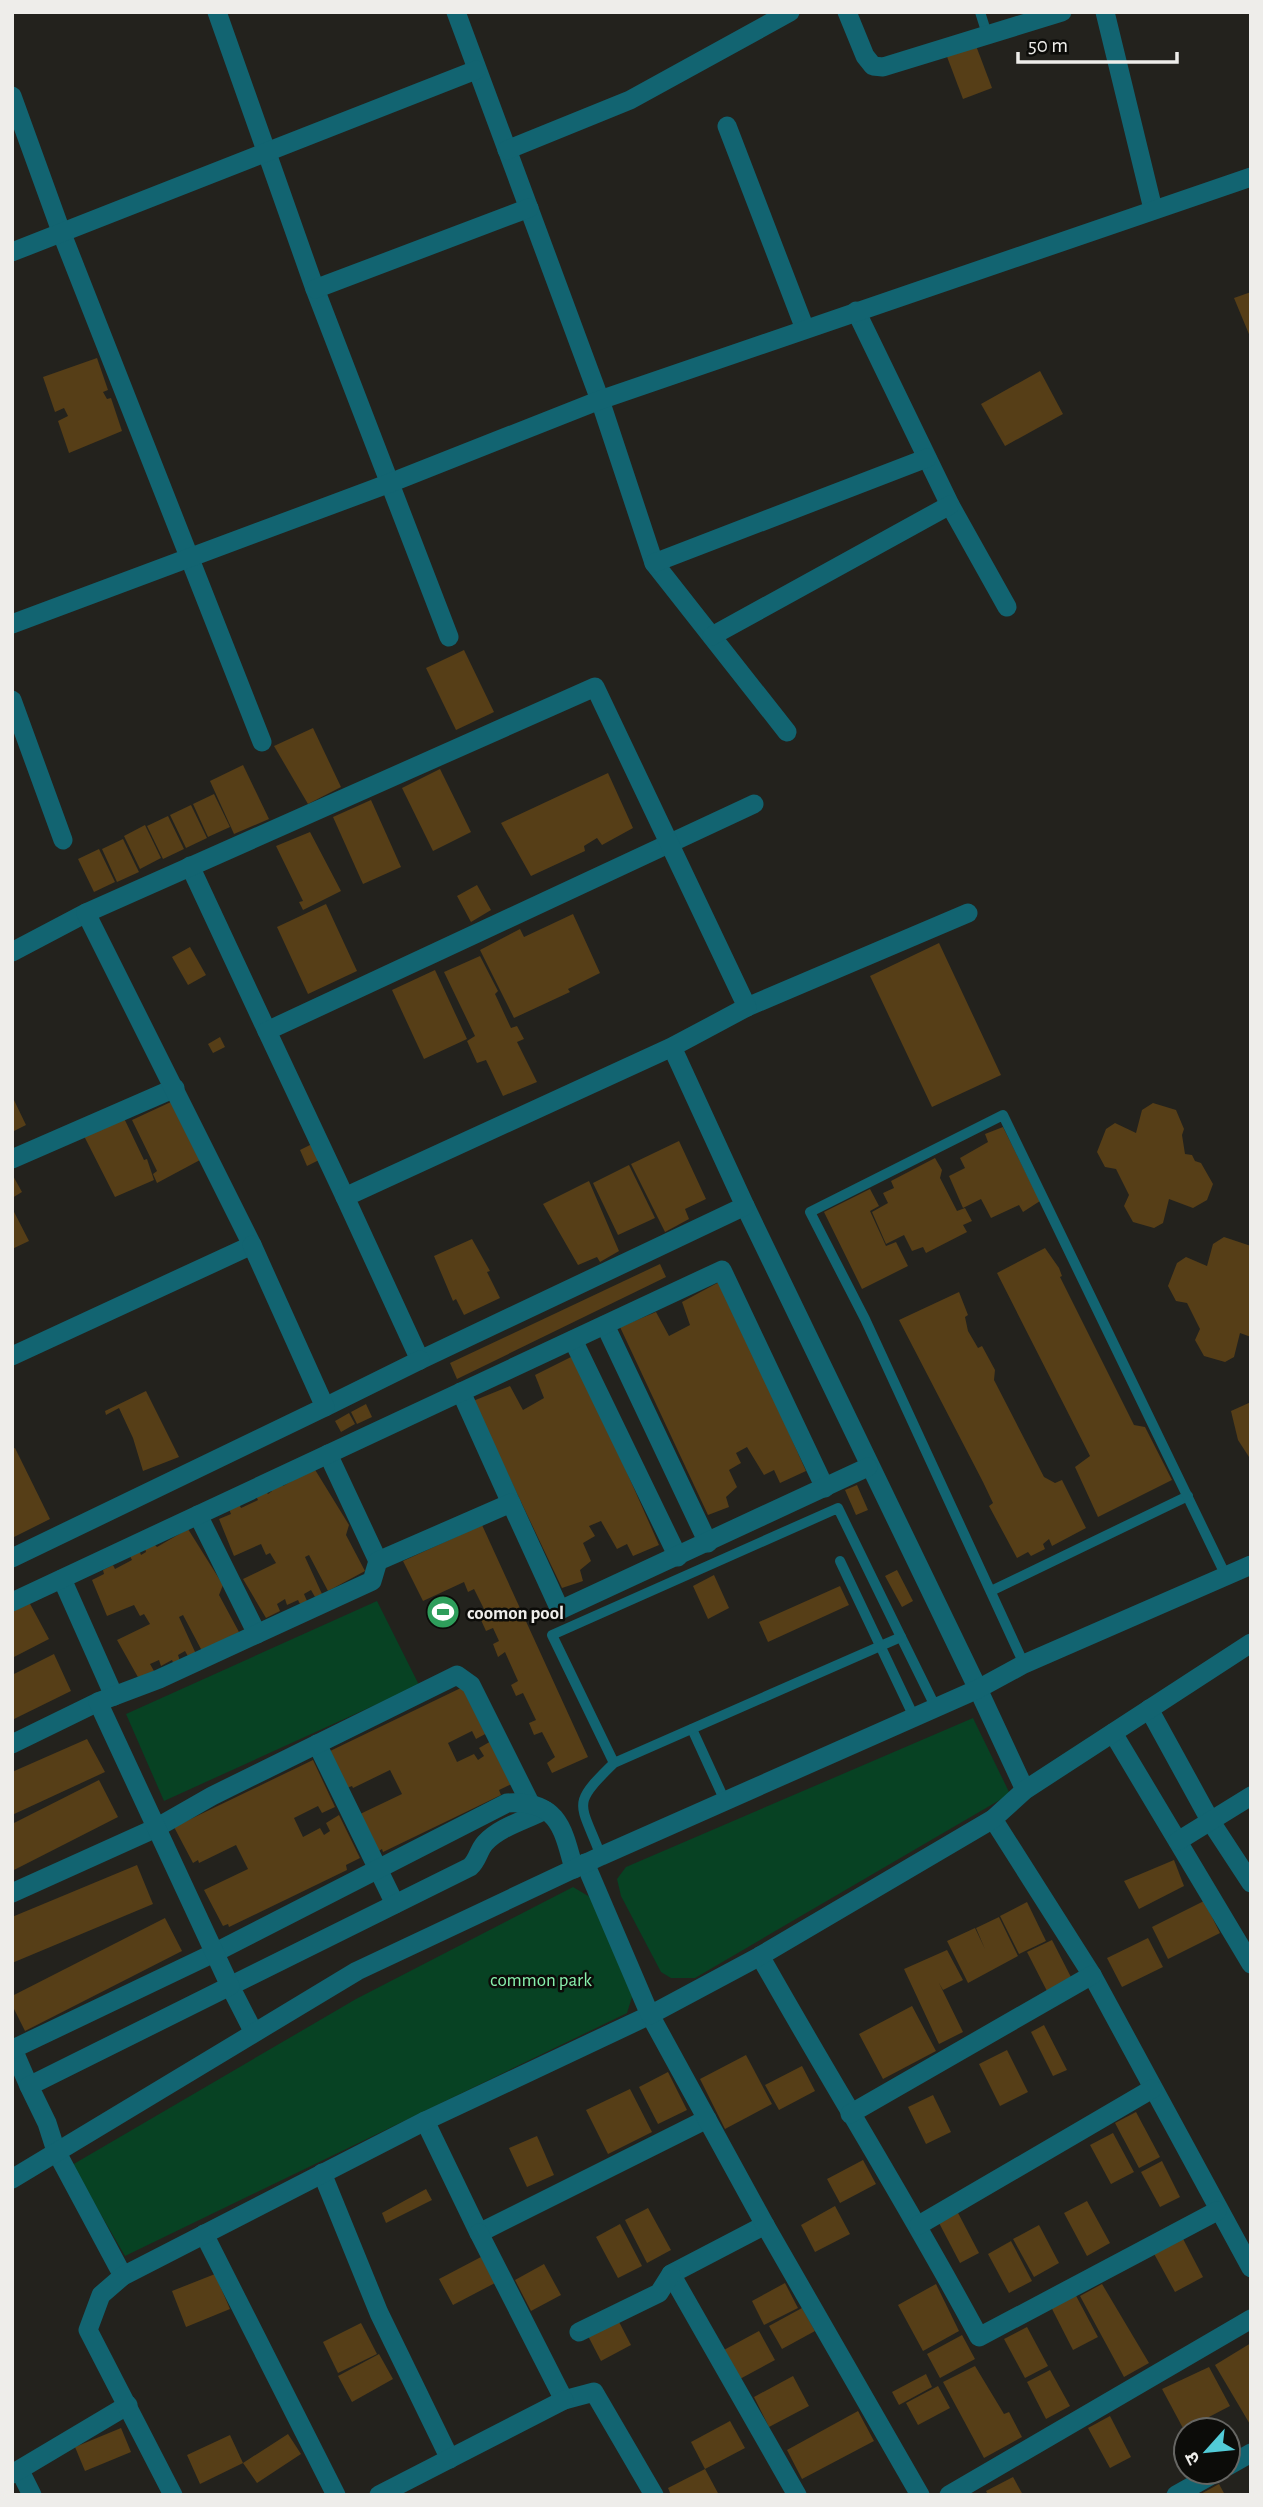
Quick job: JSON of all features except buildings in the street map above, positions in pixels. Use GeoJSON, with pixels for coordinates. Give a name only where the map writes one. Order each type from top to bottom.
{"type":"FeatureCollection","features":[{"type":"Feature","properties":{"kind":"street"},"geometry":{"type":"LineString","coordinates":[[217,12],[315,289],[449,637]]}},
{"type":"Feature","properties":{"kind":"street"},"geometry":{"type":"LineString","coordinates":[[507,150],[630,100],[790,12]]}},
{"type":"Feature","properties":{"kind":"street"},"geometry":{"type":"LineString","coordinates":[[846,12],[865,56],[873,66],[883,67],[1062,12]]}},
{"type":"Feature","properties":{"kind":"street"},"geometry":{"type":"LineString","coordinates":[[1105,12],[1153,209]]}},
{"type":"Feature","properties":{"kind":"street"},"geometry":{"type":"LineString","coordinates":[[461,14],[477,70],[600,400],[654,563],[787,732]]}},
{"type":"Feature","properties":{"kind":"street"},"geometry":{"type":"LineString","coordinates":[[12,252],[477,70]]}},
{"type":"Feature","properties":{"kind":"street"},"geometry":{"type":"LineString","coordinates":[[12,96],[62,234],[262,742]]}},
{"type":"Feature","properties":{"kind":"street"},"geometry":{"type":"LineString","coordinates":[[727,126],[804,329]]}},
{"type":"Feature","properties":{"kind":"street"},"geometry":{"type":"LineString","coordinates":[[12,624],[390,483],[600,400],[1251,177]]}},
{"type":"Feature","properties":{"kind":"street"},"geometry":{"type":"LineString","coordinates":[[315,289],[529,208]]}},
{"type":"Feature","properties":{"kind":"street"},"geometry":{"type":"LineString","coordinates":[[856,312],[950,505],[1007,607]]}},
{"type":"Feature","properties":{"kind":"street"},"geometry":{"type":"LineString","coordinates":[[654,563],[927,458]]}},
{"type":"Feature","properties":{"kind":"street"},"geometry":{"type":"LineString","coordinates":[[712,636],[950,505]]}},
{"type":"Feature","properties":{"kind":"street"},"geometry":{"type":"LineString","coordinates":[[12,952],[86,913],[596,687],[747,1007]]}},
{"type":"Feature","properties":{"kind":"street"},"geometry":{"type":"LineString","coordinates":[[12,700],[63,840]]}},
{"type":"Feature","properties":{"kind":"street"},"geometry":{"type":"LineString","coordinates":[[267,1031],[754,804]]}},
{"type":"Feature","properties":{"kind":"street"},"geometry":{"type":"LineString","coordinates":[[190,866],[419,1360]]}},
{"type":"Feature","properties":{"kind":"street"},"geometry":{"type":"LineString","coordinates":[[86,913],[252,1245],[325,1407]]}},
{"type":"Feature","properties":{"kind":"street"},"geometry":{"type":"LineString","coordinates":[[345,1197],[672,1047],[747,1007],[968,913]]}},
{"type":"Feature","properties":{"kind":"street"},"geometry":{"type":"LineString","coordinates":[[672,1047],[868,1467],[1025,1790]]}},
{"type":"Feature","properties":{"kind":"street"},"geometry":{"type":"LineString","coordinates":[[12,1159],[175,1088]]}},
{"type":"Feature","properties":{"kind":"street"},"geometry":{"type":"LineString","coordinates":[[12,1558],[419,1360],[745,1206]]}},
{"type":"Feature","properties":{"kind":"street"},"geometry":{"type":"LineString","coordinates":[[12,1356],[252,1245]]}},
{"type":"Feature","properties":{"kind":"street"},"geometry":{"type":"LineString","coordinates":[[12,1602],[722,1270],[825,1488]]}},
{"type":"Feature","properties":{"kind":"street"},"geometry":{"type":"LineString","coordinates":[[605,1325],[708,1542]]}},
{"type":"Feature","properties":{"kind":"street"},"geometry":{"type":"LineString","coordinates":[[573,1340],[677,1557]]}},
{"type":"Feature","properties":{"kind":"street"},"geometry":{"type":"LineString","coordinates":[[461,1392],[560,1610],[868,1467]]}},
{"type":"Feature","properties":{"kind":"street"},"geometry":{"type":"LineString","coordinates":[[12,1744],[106,1699],[159,1679],[372,1581],[378,1561],[328,1454]]}},
{"type":"Feature","properties":{"kind":"street"},"geometry":{"type":"LineString","coordinates":[[378,1561],[510,1503]]}},
{"type":"Feature","properties":{"kind":"street"},"geometry":{"type":"LineString","coordinates":[[198,1515],[257,1634]]}},
{"type":"Feature","properties":{"kind":"street"},"geometry":{"type":"LineString","coordinates":[[12,2179],[357,1971],[587,1863],[978,1689],[1024,1664],[1251,1565]]}},
{"type":"Feature","properties":{"kind":"street"},"geometry":{"type":"LineString","coordinates":[[62,1579],[156,1828],[214,1953],[254,2031]]}},
{"type":"Feature","properties":{"kind":"street"},"geometry":{"type":"LineString","coordinates":[[173,2495],[88,2330],[101,2295],[123,2276],[425,2121],[650,2015],[760,1956],[993,1819],[1025,1790],[1251,1643]]}},
{"type":"Feature","properties":{"kind":"street"},"geometry":{"type":"LineString","coordinates":[[12,1894],[156,1828],[457,1675],[471,1685],[538,1808]]}},
{"type":"Feature","properties":{"kind":"street"},"geometry":{"type":"LineString","coordinates":[[1149,1709],[1210,1822],[1251,1883]]}},
{"type":"Feature","properties":{"kind":"street"},"geometry":{"type":"LineString","coordinates":[[1112,1733],[1251,1964]]}},
{"type":"Feature","properties":{"kind":"street"},"geometry":{"type":"LineString","coordinates":[[317,1744],[395,1904]]}},
{"type":"Feature","properties":{"kind":"street"},"geometry":{"type":"LineString","coordinates":[[1178,1840],[1251,1796]]}},
{"type":"Feature","properties":{"kind":"street"},"geometry":{"type":"LineString","coordinates":[[123,2276],[56,2151],[47,2123],[13,2048],[214,1953],[507,1803],[538,1808],[552,1813],[587,1863],[650,2015],[765,2225],[920,2495]]}},
{"type":"Feature","properties":{"kind":"street"},"geometry":{"type":"LineString","coordinates":[[29,2086],[470,1867],[477,1861],[482,1845],[538,1808]]}},
{"type":"Feature","properties":{"kind":"street"},"geometry":{"type":"LineString","coordinates":[[993,1819],[1092,1976],[1217,2211],[1251,2269]]}},
{"type":"Feature","properties":{"kind":"street"},"geometry":{"type":"LineString","coordinates":[[760,1956],[850,2114],[919,2225],[979,2337],[1217,2211]]}},
{"type":"Feature","properties":{"kind":"street"},"geometry":{"type":"LineString","coordinates":[[850,2114],[1092,1976]]}},
{"type":"Feature","properties":{"kind":"street"},"geometry":{"type":"LineString","coordinates":[[919,2225],[1152,2089]]}},
{"type":"Feature","properties":{"kind":"street"},"geometry":{"type":"LineString","coordinates":[[479,2233],[707,2119]]}},
{"type":"Feature","properties":{"kind":"street"},"geometry":{"type":"LineString","coordinates":[[425,2121],[564,2400]]}},
{"type":"Feature","properties":{"kind":"street"},"geometry":{"type":"LineString","coordinates":[[322,2173],[379,2312],[450,2459]]}},
{"type":"Feature","properties":{"kind":"street"},"geometry":{"type":"LineString","coordinates":[[579,2332],[659,2293],[671,2274],[765,2225]]}},
{"type":"Feature","properties":{"kind":"street"},"geometry":{"type":"LineString","coordinates":[[204,2234],[336,2495]]}},
{"type":"Feature","properties":{"kind":"street"},"geometry":{"type":"LineString","coordinates":[[671,2274],[797,2495]]}},
{"type":"Feature","properties":{"kind":"street"},"geometry":{"type":"LineString","coordinates":[[949,2495],[1251,2319]]}},
{"type":"Feature","properties":{"kind":"street"},"geometry":{"type":"LineString","coordinates":[[379,2495],[564,2400],[594,2392],[654,2495]]}},
{"type":"Feature","properties":{"kind":"street"},"geometry":{"type":"LineString","coordinates":[[32,2495],[16,2472],[128,2405]]}},
{"type":"Feature","properties":{"kind":"street"},"geometry":{"type":"LineString","coordinates":[[1175,2495],[1191,2486]]}},
{"type":"Feature","properties":{"kind":"lane"},"geometry":{"type":"LineString","coordinates":[[980,12],[987,34]]}},
{"type":"Feature","properties":{"kind":"lane"},"geometry":{"type":"LineString","coordinates":[[1024,1664],[865,1319],[810,1212],[1003,1115],[1226,1576]]}},
{"type":"Feature","properties":{"kind":"lane"},"geometry":{"type":"LineString","coordinates":[[991,1591],[1188,1496]]}},
{"type":"Feature","properties":{"kind":"lane"},"geometry":{"type":"LineString","coordinates":[[614,1763],[552,1635],[838,1508],[936,1708]]}},
{"type":"Feature","properties":{"kind":"lane"},"geometry":{"type":"LineString","coordinates":[[840,1561],[914,1717]]}},
{"type":"Feature","properties":{"kind":"lane"},"geometry":{"type":"LineString","coordinates":[[587,1863],[582,1802],[585,1791],[614,1763],[901,1637]]}},
{"type":"Feature","properties":{"kind":"lane"},"geometry":{"type":"LineString","coordinates":[[692,1729],[725,1801]]}},
{"type":"Feature","properties":{"kind":"green space"},"geometry":{"type":"Polygon","coordinates":[[[377,1601],[419,1685],[164,1801],[126,1714],[377,1601]]]}},
{"type":"Feature","properties":{"kind":"green space"},"geometry":{"type":"Polygon","coordinates":[[[973,1718],[1010,1794],[695,1978],[671,1978],[661,1972],[621,1896],[617,1879],[626,1867],[973,1718]]]}},
{"type":"Feature","properties":{"kind":"green space","name":"common park"},"geometry":{"type":"Polygon","coordinates":[[[573,1887],[590,1897],[633,1994],[627,2013],[125,2256],[72,2165],[356,1999],[573,1887]]]}},
{"type":"Feature","properties":{"kind":"place","name":"coomon pool"},"geometry":{"type":"Point","coordinates":[443,1612]}}]}
